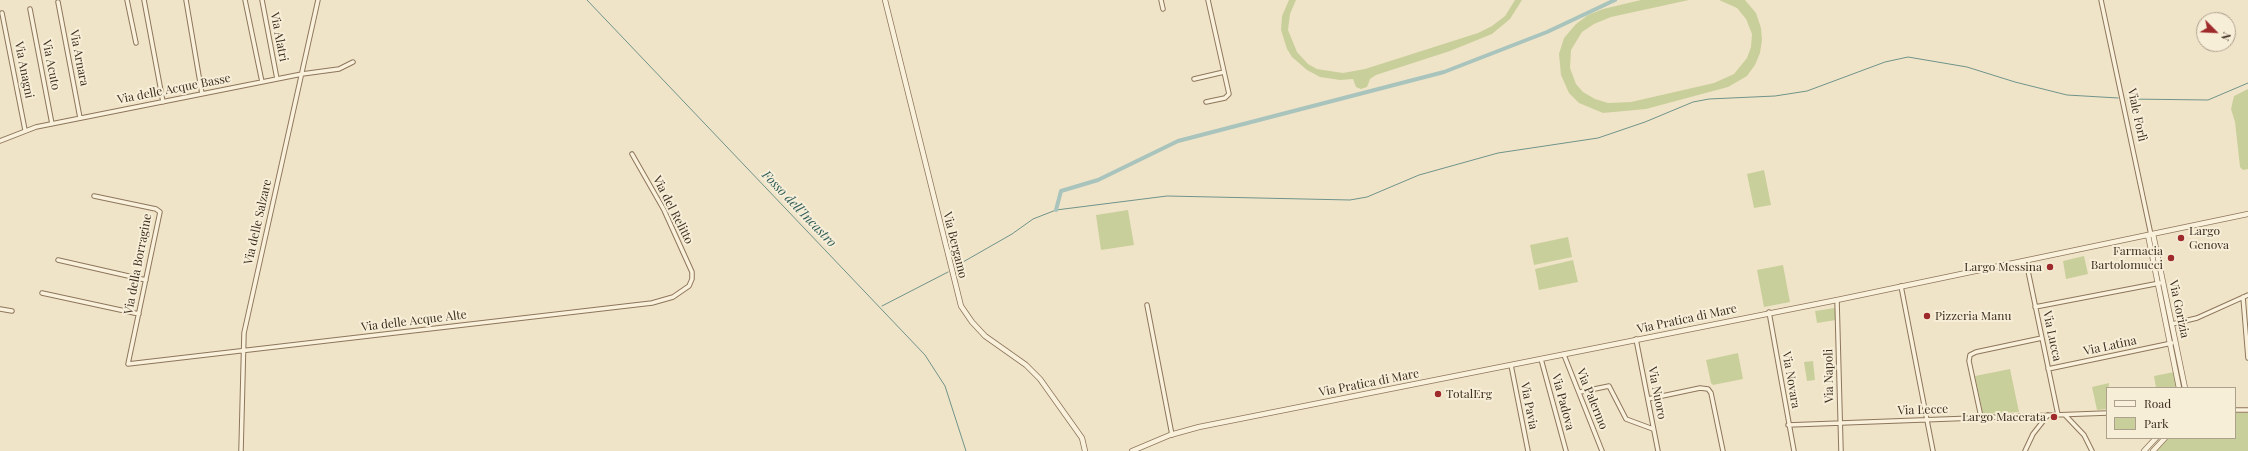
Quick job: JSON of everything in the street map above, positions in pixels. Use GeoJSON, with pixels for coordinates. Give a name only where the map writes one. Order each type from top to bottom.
{"type":"FeatureCollection","features":[{"type":"Feature","properties":{"kind":"street"},"geometry":{"type":"LineString","coordinates":[[127,0],[136,43]]}},
{"type":"Feature","properties":{"kind":"street"},"geometry":{"type":"LineString","coordinates":[[144,0],[163,102]]}},
{"type":"Feature","properties":{"kind":"street"},"geometry":{"type":"LineString","coordinates":[[186,0],[202,94]]}},
{"type":"Feature","properties":{"kind":"street"},"geometry":{"type":"LineString","coordinates":[[245,0],[262,82]]}},
{"type":"Feature","properties":{"kind":"street","name":"Via Alatri"},"geometry":{"type":"LineString","coordinates":[[262,0],[278,79]]}},
{"type":"Feature","properties":{"kind":"street","name":"Via delle Salzare"},"geometry":{"type":"LineString","coordinates":[[241,451],[243,351],[245,327],[318,0]]}},
{"type":"Feature","properties":{"kind":"street","name":"Via Bergamo"},"geometry":{"type":"LineString","coordinates":[[885,0],[961,306],[972,322],[985,336],[1024,364],[1040,379],[1082,438],[1085,451]]}},
{"type":"Feature","properties":{"kind":"street"},"geometry":{"type":"LineString","coordinates":[[887,9],[889,0]]}},
{"type":"Feature","properties":{"kind":"street"},"geometry":{"type":"LineString","coordinates":[[1161,0],[1163,9]]}},
{"type":"Feature","properties":{"kind":"street"},"geometry":{"type":"LineString","coordinates":[[1206,102],[1228,96],[1208,0]]}},
{"type":"Feature","properties":{"kind":"street","name":"Viale Forlì"},"geometry":{"type":"LineString","coordinates":[[2101,0],[2151,235]]}},
{"type":"Feature","properties":{"kind":"street","name":"Via Arnara"},"geometry":{"type":"LineString","coordinates":[[58,2],[80,118]]}},
{"type":"Feature","properties":{"kind":"street","name":"Via Acuto"},"geometry":{"type":"LineString","coordinates":[[30,9],[52,124]]}},
{"type":"Feature","properties":{"kind":"street","name":"Via Anagni"},"geometry":{"type":"LineString","coordinates":[[2,13],[25,130]]}},
{"type":"Feature","properties":{"kind":"street","name":"Via delle Acque Basse"},"geometry":{"type":"LineString","coordinates":[[0,141],[25,130],[302,74],[340,69],[353,62]]}},
{"type":"Feature","properties":{"kind":"street"},"geometry":{"type":"LineString","coordinates":[[1194,78],[1224,72]]}},
{"type":"Feature","properties":{"kind":"street","name":"Via del Relitto"},"geometry":{"type":"LineString","coordinates":[[632,154],[664,210],[692,277]]}},
{"type":"Feature","properties":{"kind":"street","name":"Via della Borragine"},"geometry":{"type":"LineString","coordinates":[[94,196],[159,210],[128,364]]}},
{"type":"Feature","properties":{"kind":"street","name":"Via Pratica di Mare"},"geometry":{"type":"LineString","coordinates":[[1132,451],[1172,434],[1207,426],[1564,355],[1769,312],[1837,300],[2248,214]]}},
{"type":"Feature","properties":{"kind":"street","name":"Via Gorizia"},"geometry":{"type":"LineString","coordinates":[[2151,235],[2179,387]]}},
{"type":"Feature","properties":{"kind":"street"},"geometry":{"type":"LineString","coordinates":[[58,260],[146,280]]}},
{"type":"Feature","properties":{"kind":"street","name":"Via Lucca"},"geometry":{"type":"LineString","coordinates":[[2026,261],[2058,415]]}},
{"type":"Feature","properties":{"kind":"street","name":"Via delle Acque Alte"},"geometry":{"type":"LineString","coordinates":[[128,364],[654,302],[682,292],[689,285],[692,277]]}},
{"type":"Feature","properties":{"kind":"street"},"geometry":{"type":"LineString","coordinates":[[2035,307],[2160,283]]}},
{"type":"Feature","properties":{"kind":"street","name":"Via Gorizia"},"geometry":{"type":"LineString","coordinates":[[2160,283],[2172,324],[2185,387]]}},
{"type":"Feature","properties":{"kind":"street"},"geometry":{"type":"LineString","coordinates":[[1900,286],[1933,451]]}},
{"type":"Feature","properties":{"kind":"street"},"geometry":{"type":"LineString","coordinates":[[42,294],[139,314]]}},
{"type":"Feature","properties":{"kind":"street"},"geometry":{"type":"LineString","coordinates":[[2172,324],[2197,318],[2248,295]]}},
{"type":"Feature","properties":{"kind":"street"},"geometry":{"type":"LineString","coordinates":[[2243,297],[2248,358]]}},
{"type":"Feature","properties":{"kind":"street","name":"Via Napoli"},"geometry":{"type":"LineString","coordinates":[[1837,300],[1840,451]]}},
{"type":"Feature","properties":{"kind":"street"},"geometry":{"type":"LineString","coordinates":[[1147,305],[1172,434]]}},
{"type":"Feature","properties":{"kind":"street"},"geometry":{"type":"LineString","coordinates":[[0,309],[12,311]]}},
{"type":"Feature","properties":{"kind":"street","name":"Via Novara"},"geometry":{"type":"LineString","coordinates":[[1769,312],[1788,425],[1794,451]]}},
{"type":"Feature","properties":{"kind":"street"},"geometry":{"type":"LineString","coordinates":[[1981,417],[1970,355],[1976,352],[2042,338]]}},
{"type":"Feature","properties":{"kind":"street","name":"Via Nuoro"},"geometry":{"type":"LineString","coordinates":[[1636,340],[1658,451]]}},
{"type":"Feature","properties":{"kind":"street","name":"Via Latina"},"geometry":{"type":"LineString","coordinates":[[2048,369],[2175,342]]}},
{"type":"Feature","properties":{"kind":"street","name":"Via Palermo"},"geometry":{"type":"LineString","coordinates":[[1564,355],[1580,392],[1602,451]]}},
{"type":"Feature","properties":{"kind":"street","name":"Via Padova"},"geometry":{"type":"LineString","coordinates":[[1541,359],[1566,451]]}},
{"type":"Feature","properties":{"kind":"street","name":"Via Pavia"},"geometry":{"type":"LineString","coordinates":[[1511,365],[1528,451]]}},
{"type":"Feature","properties":{"kind":"street"},"geometry":{"type":"LineString","coordinates":[[1580,392],[1609,386],[1626,419],[1653,429]]}},
{"type":"Feature","properties":{"kind":"street"},"geometry":{"type":"LineString","coordinates":[[1648,399],[1700,388],[1709,390],[1723,451]]}},
{"type":"Feature","properties":{"kind":"street"},"geometry":{"type":"LineString","coordinates":[[2236,410],[2248,410]]}},
{"type":"Feature","properties":{"kind":"street","name":"Via Lecce"},"geometry":{"type":"LineString","coordinates":[[1788,425],[2106,413]]}},
{"type":"Feature","properties":{"kind":"street"},"geometry":{"type":"LineString","coordinates":[[2025,451],[2033,434],[2048,415]]}},
{"type":"Feature","properties":{"kind":"street"},"geometry":{"type":"LineString","coordinates":[[2065,415],[2084,434],[2092,451]]}},
{"type":"Feature","properties":{"kind":"street"},"geometry":{"type":"LineString","coordinates":[[2144,451],[2155,439]]}},
{"type":"Feature","properties":{"kind":"street"},"geometry":{"type":"LineString","coordinates":[[2153,451],[2164,439]]}},
{"type":"Feature","properties":{"kind":"green space"},"geometry":{"type":"Polygon","coordinates":[[[1289,0],[1296,0],[1290,14],[1288,30],[1297,52],[1308,64],[1317,69],[1343,73],[1365,69],[1478,33],[1492,26],[1505,16],[1515,0],[1522,0],[1510,19],[1492,34],[1450,51],[1376,75],[1370,79],[1367,87],[1361,89],[1356,87],[1353,79],[1340,80],[1320,77],[1307,70],[1292,57],[1287,49],[1281,30],[1282,16],[1289,0]]]}},
{"type":"Feature","properties":{"kind":"green space"},"geometry":{"type":"Polygon","coordinates":[[[1641,0],[1689,0],[1611,17],[1594,24],[1582,32],[1571,50],[1570,68],[1576,84],[1583,92],[1595,99],[1608,103],[1631,102],[1714,83],[1734,74],[1747,58],[1751,47],[1752,34],[1746,19],[1737,8],[1719,0],[1745,0],[1756,13],[1761,28],[1762,40],[1760,53],[1755,65],[1747,76],[1728,87],[1646,109],[1603,113],[1579,103],[1569,93],[1561,75],[1559,54],[1564,38],[1576,24],[1588,15],[1603,9],[1641,0]]]}},
{"type":"Feature","properties":{"kind":"green space"},"geometry":{"type":"Polygon","coordinates":[[[2248,89],[2248,169],[2243,170],[2240,167],[2235,122],[2231,109],[2234,96],[2248,89]]]}},
{"type":"Feature","properties":{"kind":"green space"},"geometry":{"type":"Polygon","coordinates":[[[1764,170],[1771,205],[1754,208],[1747,174],[1764,170]]]}},
{"type":"Feature","properties":{"kind":"green space"},"geometry":{"type":"Polygon","coordinates":[[[1128,210],[1134,245],[1101,250],[1096,215],[1128,210]]]}},
{"type":"Feature","properties":{"kind":"green space"},"geometry":{"type":"Polygon","coordinates":[[[1568,237],[1572,257],[1534,265],[1530,245],[1568,237]]]}},
{"type":"Feature","properties":{"kind":"green space"},"geometry":{"type":"Polygon","coordinates":[[[2084,256],[2088,274],[2066,279],[2063,261],[2084,256]]]}},
{"type":"Feature","properties":{"kind":"green space"},"geometry":{"type":"Polygon","coordinates":[[[1573,260],[1578,282],[1539,290],[1535,269],[1573,260]]]}},
{"type":"Feature","properties":{"kind":"green space"},"geometry":{"type":"Polygon","coordinates":[[[1783,265],[1790,302],[1764,307],[1757,270],[1783,265]]]}},
{"type":"Feature","properties":{"kind":"green space"},"geometry":{"type":"Polygon","coordinates":[[[1835,308],[1836,320],[1817,323],[1815,311],[1835,308]]]}},
{"type":"Feature","properties":{"kind":"green space"},"geometry":{"type":"Polygon","coordinates":[[[1738,353],[1743,379],[1713,385],[1711,383],[1706,360],[1738,353]]]}},
{"type":"Feature","properties":{"kind":"green space"},"geometry":{"type":"Polygon","coordinates":[[[1813,361],[1815,380],[1807,381],[1804,362],[1813,361]]]}},
{"type":"Feature","properties":{"kind":"green space"},"geometry":{"type":"Polygon","coordinates":[[[2010,369],[2019,412],[1983,414],[1975,376],[2010,369]]]}},
{"type":"Feature","properties":{"kind":"green space"},"geometry":{"type":"Polygon","coordinates":[[[2174,372],[2177,387],[2156,387],[2154,376],[2174,372]]]}},
{"type":"Feature","properties":{"kind":"green space"},"geometry":{"type":"Polygon","coordinates":[[[2109,383],[2109,387],[2106,387],[2106,409],[2097,410],[2092,387],[2109,383]]]}},
{"type":"Feature","properties":{"kind":"green space"},"geometry":{"type":"Polygon","coordinates":[[[2236,413],[2248,413],[2248,451],[2157,451],[2168,439],[2236,439],[2236,413]]]}},
{"type":"Feature","properties":{"kind":"waterway","name":"Fosso dell'Incastro"},"geometry":{"type":"LineString","coordinates":[[587,0],[925,355],[945,386],[966,451]]}},
{"type":"Feature","properties":{"kind":"waterway"},"geometry":{"type":"LineString","coordinates":[[1056,210],[1061,191],[1098,180],[1178,141],[1444,72],[1547,32],[1615,0]]}},
{"type":"Feature","properties":{"kind":"waterway"},"geometry":{"type":"LineString","coordinates":[[956,266],[1012,234],[1033,219],[1056,210],[1167,196],[1350,200],[1367,197],[1419,175],[1498,153],[1598,138],[1645,122],[1693,102],[1709,99],[1775,96],[1807,91],[1885,62],[1908,57],[1967,67],[2015,82],[2067,95],[2118,98]]}},
{"type":"Feature","properties":{"kind":"waterway"},"geometry":{"type":"LineString","coordinates":[[2128,99],[2208,100],[2248,83]]}},
{"type":"Feature","properties":{"kind":"waterway"},"geometry":{"type":"LineString","coordinates":[[882,306],[948,272]]}},
{"type":"Feature","properties":{"kind":"place","name":"Largo Genova"},"geometry":{"type":"Point","coordinates":[2181,238]}},
{"type":"Feature","properties":{"kind":"place","name":"Farmacia Bartolomucci"},"geometry":{"type":"Point","coordinates":[2171,258]}},
{"type":"Feature","properties":{"kind":"place","name":"Largo Messina"},"geometry":{"type":"Point","coordinates":[2050,267]}},
{"type":"Feature","properties":{"kind":"place","name":"Pizzeria Manu"},"geometry":{"type":"Point","coordinates":[1927,316]}},
{"type":"Feature","properties":{"kind":"place","name":"TotalErg"},"geometry":{"type":"Point","coordinates":[1438,394]}},
{"type":"Feature","properties":{"kind":"place","name":"Largo Macerata"},"geometry":{"type":"Point","coordinates":[2054,417]}}]}
